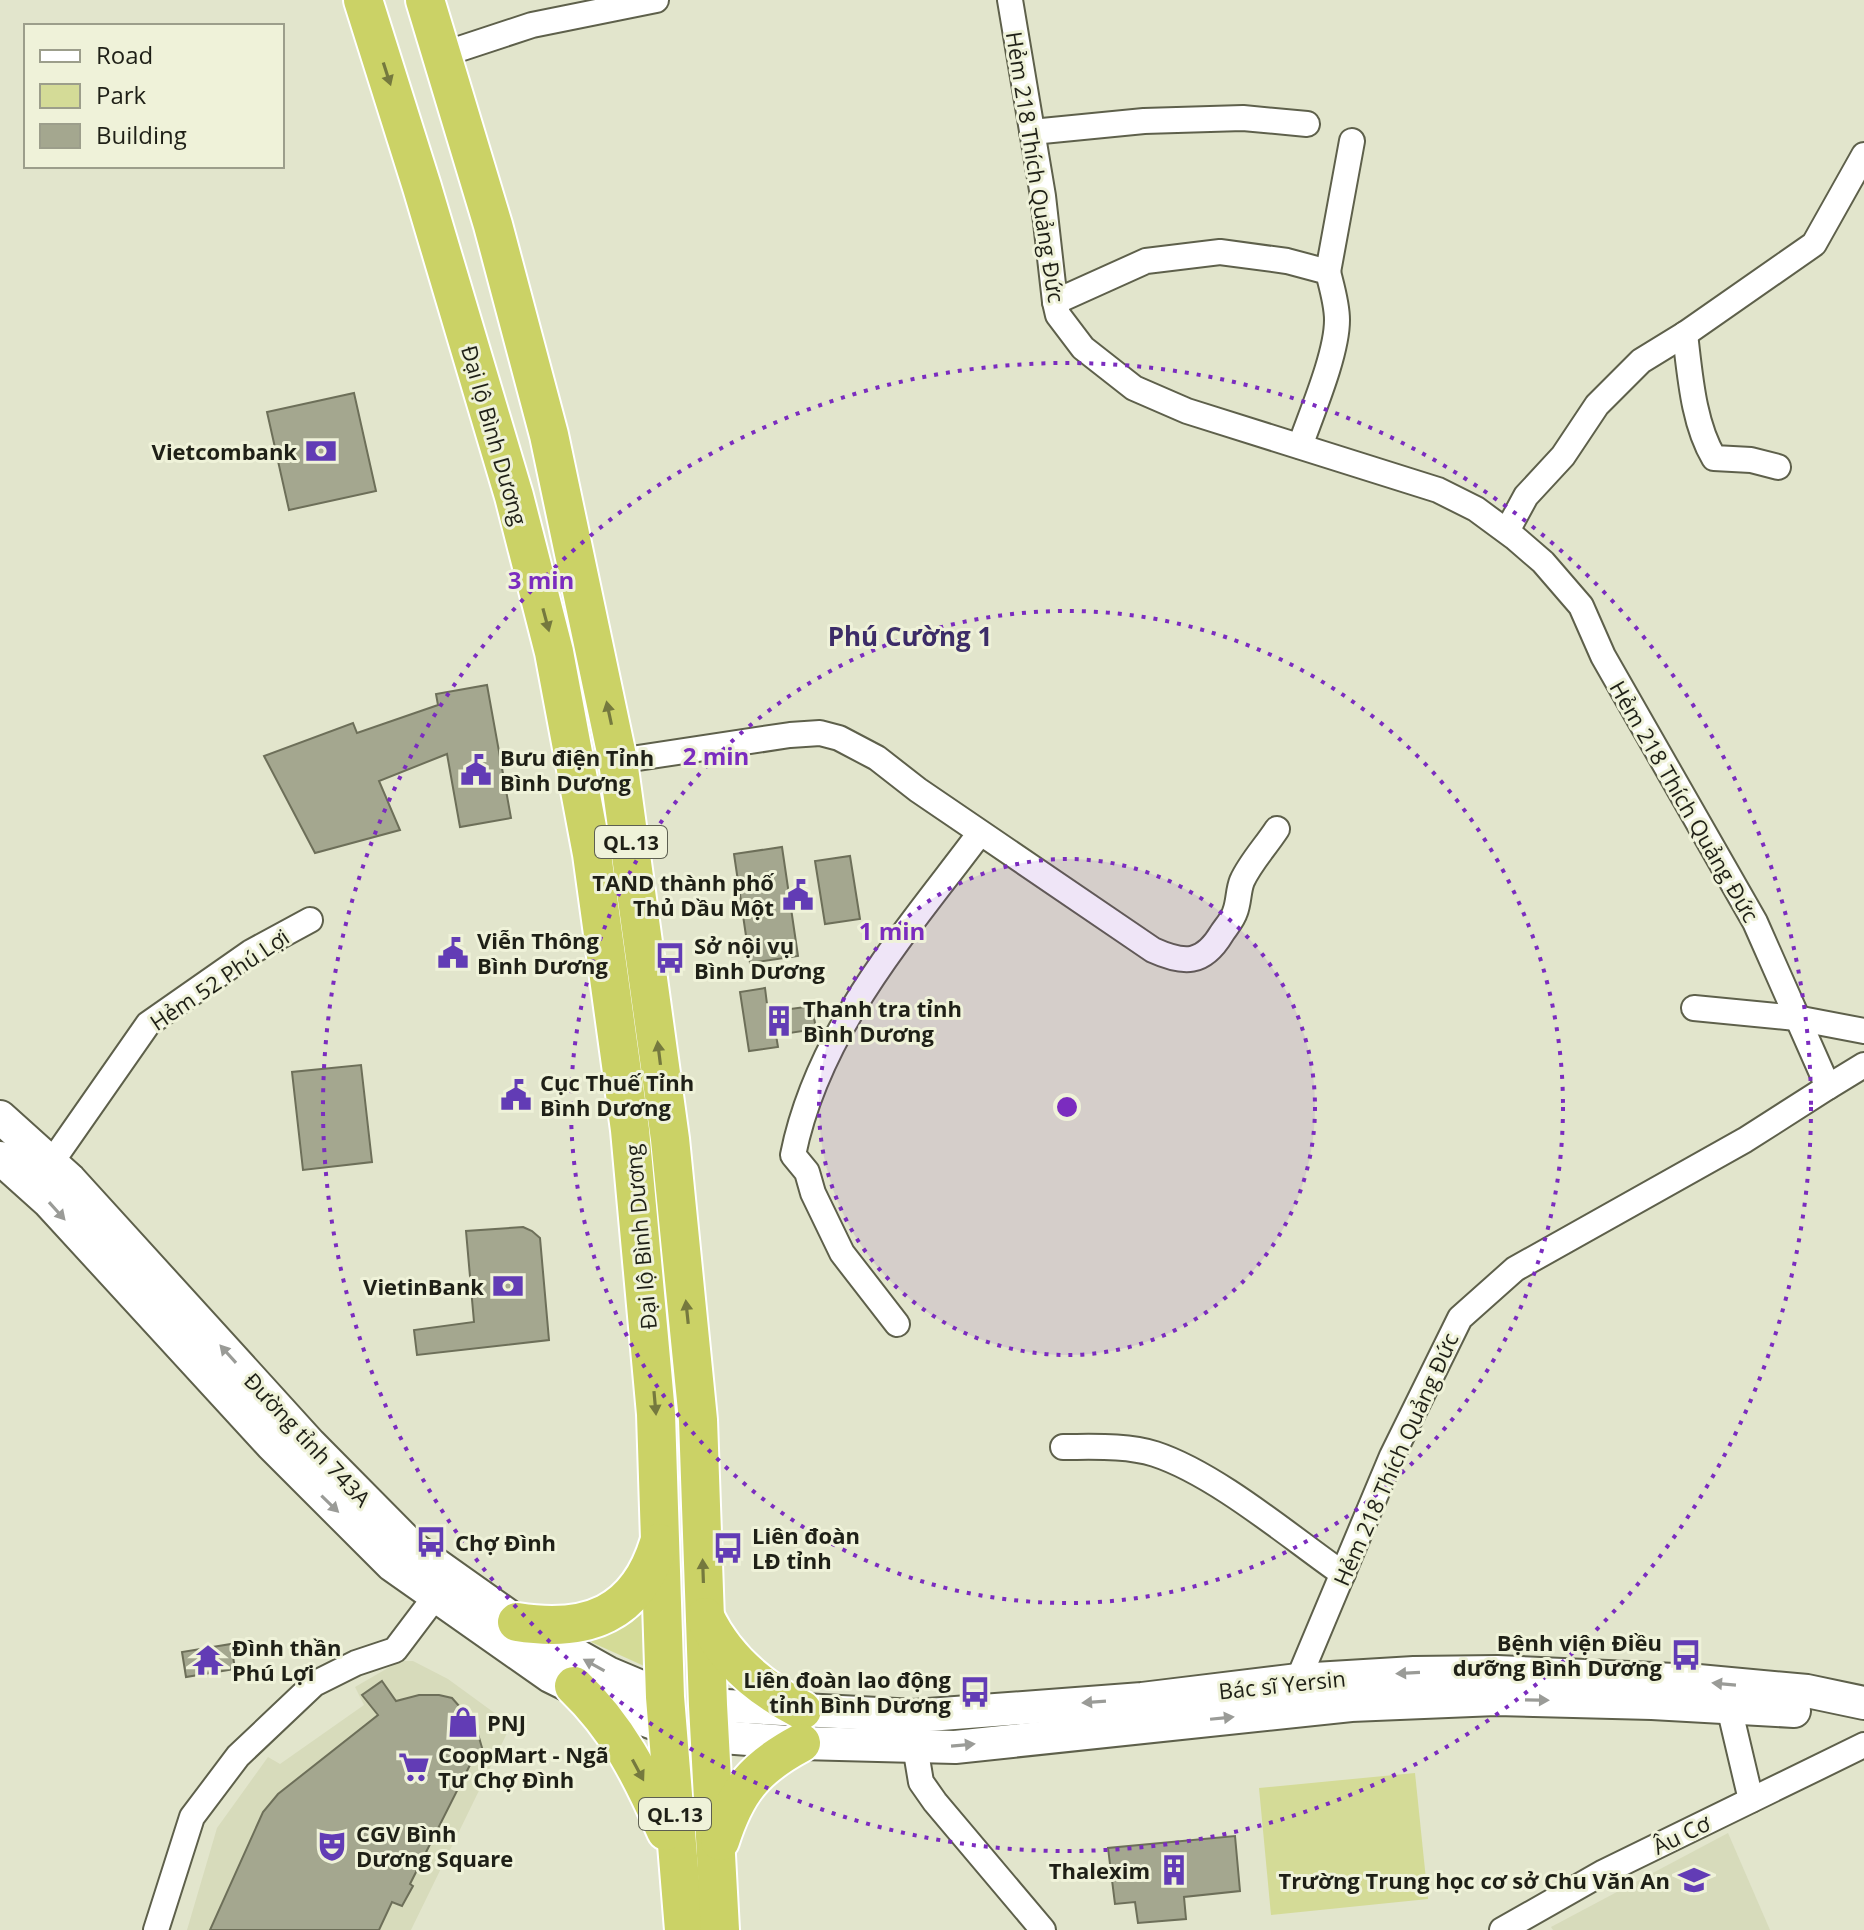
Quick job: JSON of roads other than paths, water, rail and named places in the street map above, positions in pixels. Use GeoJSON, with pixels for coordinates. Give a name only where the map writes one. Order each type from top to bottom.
{"type":"FeatureCollection","features":[{"type":"Feature","properties":{"kind":"highway","name":"Đại lộ Bình Dương"},"geometry":{"type":"LineString","coordinates":[[363,0],[497,435],[554,652],[577,768],[630,1130],[656,1414],[666,1713],[697,1863],[720,1930]]}},
{"type":"Feature","properties":{"kind":"highway","name":"Đại lộ Bình Dương"},"geometry":{"type":"LineString","coordinates":[[425,0],[493,225],[549,435],[618,761],[670,1139],[698,1420],[708,1721],[697,1863],[684,1930]]}},
{"type":"Feature","properties":{"kind":"highway"},"geometry":{"type":"LineString","coordinates":[[577,768],[618,761]]}},
{"type":"Feature","properties":{"kind":"highway"},"geometry":{"type":"LineString","coordinates":[[517,1622],[575,1625],[607,1615],[630,1597],[640,1584],[660,1541]]}},
{"type":"Feature","properties":{"kind":"highway"},"geometry":{"type":"LineString","coordinates":[[574,1686],[607,1721],[697,1863],[726,1823],[741,1790],[802,1726],[739,1665],[717,1639],[704,1615]]}},
{"type":"Feature","properties":{"kind":"highway"},"geometry":{"type":"LineString","coordinates":[[666,1713],[708,1721]]}},
{"type":"Feature","properties":{"kind":"main road","name":"Đường tỉnh 743A"},"geometry":{"type":"LineString","coordinates":[[0,1117],[51,1163],[392,1565],[550,1676],[621,1711],[666,1713]]}},
{"type":"Feature","properties":{"kind":"main road","name":"Đường tỉnh 743A"},"geometry":{"type":"LineString","coordinates":[[0,1158],[48,1201],[300,1454],[414,1549],[517,1622],[608,1673],[666,1713]]}},
{"type":"Feature","properties":{"kind":"main road","name":"Bác sĩ Yersin"},"geometry":{"type":"LineString","coordinates":[[708,1721],[802,1726],[915,1746],[955,1747],[1144,1712],[1297,1695],[1414,1673],[1497,1686],[1807,1691],[1860,1703]]}},
{"type":"Feature","properties":{"kind":"main road","name":"Bác sĩ Yersin"},"geometry":{"type":"LineString","coordinates":[[1621,1689],[1729,1707],[1820,1712],[1860,1703]]}},
{"type":"Feature","properties":{"kind":"main road","name":"Bác sĩ Yersin"},"geometry":{"type":"LineString","coordinates":[[802,1726],[915,1716],[1144,1712]]}},
{"type":"Feature","properties":{"kind":"street"},"geometry":{"type":"LineString","coordinates":[[441,55],[532,25],[656,0]]}},
{"type":"Feature","properties":{"kind":"street","name":"Hẻm 218 Thích Quảng Đức"},"geometry":{"type":"LineString","coordinates":[[1010,0],[1058,315],[1083,348],[1134,388],[1187,411],[1438,490],[1476,509],[1543,562],[1581,606],[1603,656],[1755,922],[1828,1087],[1745,1140],[1515,1269],[1460,1318],[1392,1456],[1297,1695]]}},
{"type":"Feature","properties":{"kind":"street"},"geometry":{"type":"LineString","coordinates":[[1032,132],[1201,119],[1243,118],[1307,124]]}},
{"type":"Feature","properties":{"kind":"street"},"geometry":{"type":"LineString","coordinates":[[1300,446],[1326,374],[1338,323],[1328,272],[1352,141]]}},
{"type":"Feature","properties":{"kind":"street"},"geometry":{"type":"LineString","coordinates":[[1507,531],[1526,496],[1563,456],[1597,405],[1641,361],[1814,244],[1864,155]]}},
{"type":"Feature","properties":{"kind":"street"},"geometry":{"type":"LineString","coordinates":[[1055,302],[1146,261],[1220,252],[1287,261],[1328,272]]}},
{"type":"Feature","properties":{"kind":"street"},"geometry":{"type":"LineString","coordinates":[[1685,334],[1691,384],[1706,446],[1714,458],[1751,460],[1778,467]]}},
{"type":"Feature","properties":{"kind":"street"},"geometry":{"type":"LineString","coordinates":[[618,761],[790,735],[820,733],[839,738],[877,758],[980,833],[1153,950],[1171,958],[1191,960],[1204,956],[1214,947],[1235,912],[1243,877],[1277,829]]}},
{"type":"Feature","properties":{"kind":"street"},"geometry":{"type":"LineString","coordinates":[[897,1324],[842,1253],[813,1193],[807,1172],[793,1155],[804,1108],[843,1021],[980,833]]}},
{"type":"Feature","properties":{"kind":"street","name":"Hẻm 52 Phú Lợi"},"geometry":{"type":"LineString","coordinates":[[51,1163],[148,1024],[251,952],[310,920]]}},
{"type":"Feature","properties":{"kind":"street"},"geometry":{"type":"LineString","coordinates":[[1694,1008],[1796,1018],[1864,1031]]}},
{"type":"Feature","properties":{"kind":"street"},"geometry":{"type":"LineString","coordinates":[[1828,1087],[1864,1065]]}},
{"type":"Feature","properties":{"kind":"street"},"geometry":{"type":"LineString","coordinates":[[1063,1447],[1103,1447],[1154,1454],[1196,1473],[1343,1574]]}},
{"type":"Feature","properties":{"kind":"street"},"geometry":{"type":"LineString","coordinates":[[156,1930],[192,1817],[238,1756],[314,1684],[356,1663],[395,1650],[435,1597]]}},
{"type":"Feature","properties":{"kind":"street"},"geometry":{"type":"LineString","coordinates":[[1729,1707],[1751,1800]]}},
{"type":"Feature","properties":{"kind":"street","name":"Âu Cơ"},"geometry":{"type":"LineString","coordinates":[[1517,1926],[1604,1872],[1864,1745]]}},
{"type":"Feature","properties":{"kind":"street"},"geometry":{"type":"LineString","coordinates":[[915,1746],[921,1782],[1043,1930]]}},
{"type":"Feature","properties":{"kind":"place","name":"Vietcombank"},"geometry":{"type":"Point","coordinates":[321,451]}},
{"type":"Feature","properties":{"kind":"place","name":"Bưu điện Tỉnh Bình Dương"},"geometry":{"type":"Point","coordinates":[476,770]}},
{"type":"Feature","properties":{"kind":"place","name":"TAND thành phố Thủ Dầu Một"},"geometry":{"type":"Point","coordinates":[798,895]}},
{"type":"Feature","properties":{"kind":"place","name":"Viễn Thông Bình Dương"},"geometry":{"type":"Point","coordinates":[453,953]}},
{"type":"Feature","properties":{"kind":"place","name":"Sở nội vụ Bình Dương"},"geometry":{"type":"Point","coordinates":[670,958]}},
{"type":"Feature","properties":{"kind":"place","name":"Thanh tra tỉnh Bình Dương"},"geometry":{"type":"Point","coordinates":[779,1021]}},
{"type":"Feature","properties":{"kind":"place","name":"Cục Thuế Tỉnh Bình Dương"},"geometry":{"type":"Point","coordinates":[516,1095]}},
{"type":"Feature","properties":{"kind":"place","name":"VietinBank"},"geometry":{"type":"Point","coordinates":[508,1286]}},
{"type":"Feature","properties":{"kind":"place","name":"Chợ Đình"},"geometry":{"type":"Point","coordinates":[431,1542]}},
{"type":"Feature","properties":{"kind":"place","name":"Liên đoàn LĐ tỉnh"},"geometry":{"type":"Point","coordinates":[728,1548]}},
{"type":"Feature","properties":{"kind":"place","name":"Bệnh viện Điều dưỡng Bình Dương"},"geometry":{"type":"Point","coordinates":[1686,1655]}},
{"type":"Feature","properties":{"kind":"place","name":"Đình thần Phú Lợi"},"geometry":{"type":"Point","coordinates":[208,1660]}},
{"type":"Feature","properties":{"kind":"place","name":"Liên đoàn lao động tỉnh Bình Dương"},"geometry":{"type":"Point","coordinates":[975,1692]}},
{"type":"Feature","properties":{"kind":"place","name":"PNJ"},"geometry":{"type":"Point","coordinates":[463,1722]}},
{"type":"Feature","properties":{"kind":"place","name":"CoopMart - Ngã Tư Chợ Đình"},"geometry":{"type":"Point","coordinates":[414,1767]}},
{"type":"Feature","properties":{"kind":"place","name":"CGV Bình Dương Square"},"geometry":{"type":"Point","coordinates":[332,1846]}},
{"type":"Feature","properties":{"kind":"place","name":"Thalexim"},"geometry":{"type":"Point","coordinates":[1174,1870]}},
{"type":"Feature","properties":{"kind":"place","name":"Trường Trung học cơ sở Chu Văn An"},"geometry":{"type":"Point","coordinates":[1694,1880]}},
{"type":"Feature","properties":{"kind":"district","name":"Phú Cường 1"},"geometry":{"type":"Point","coordinates":[910,636]}}]}
